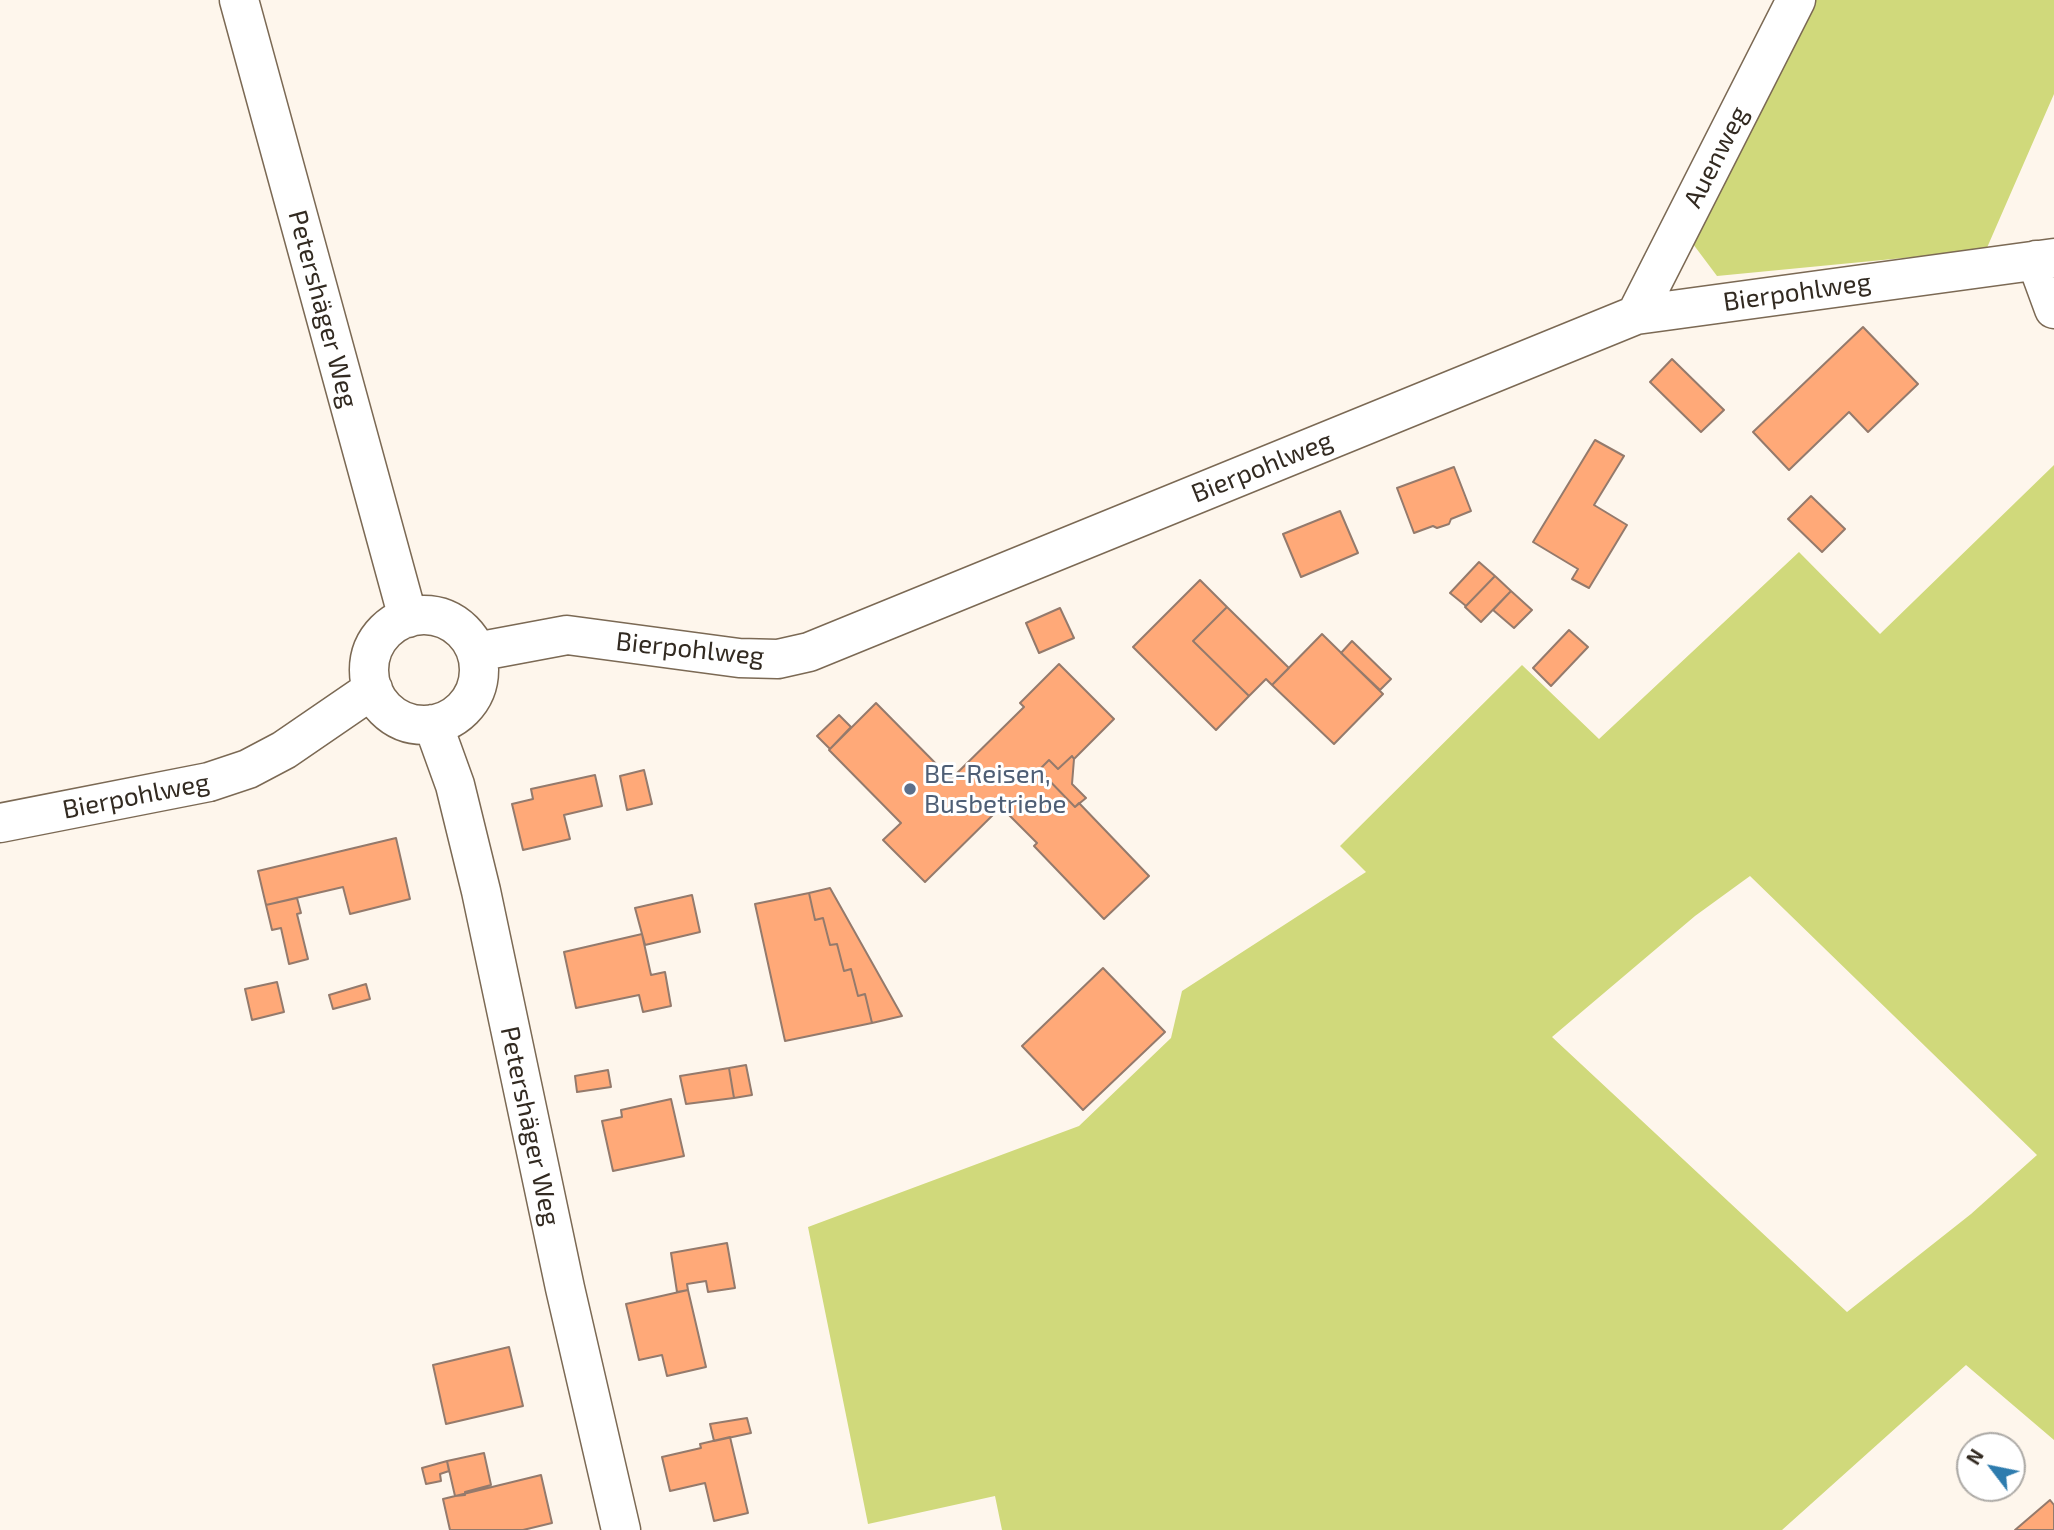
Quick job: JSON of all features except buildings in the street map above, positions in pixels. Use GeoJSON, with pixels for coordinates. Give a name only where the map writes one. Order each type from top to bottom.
{"type":"FeatureCollection","features":[{"type":"Feature","properties":{"kind":"street","name":"Petershäger Weg"},"geometry":{"type":"LineString","coordinates":[[239,0],[408,618]]}},
{"type":"Feature","properties":{"kind":"street","name":"Auenweg"},"geometry":{"type":"LineString","coordinates":[[1636,314],[1796,0]]}},
{"type":"Feature","properties":{"kind":"street"},"geometry":{"type":"LineString","coordinates":[[2045,259],[2054,309]]}},
{"type":"Feature","properties":{"kind":"street","name":"Bierpohlweg"},"geometry":{"type":"LineString","coordinates":[[476,652],[567,635],[739,658],[778,659],[808,652],[1636,314],[2045,259]]}},
{"type":"Feature","properties":{"kind":"street"},"geometry":{"type":"LineString","coordinates":[[425,615],[449,621],[462,631],[476,652],[479,672],[474,693],[469,702],[453,717],[433,724],[416,724],[394,716],[381,704],[373,690],[370,666],[374,650],[388,630],[408,618],[425,615]]}},
{"type":"Feature","properties":{"kind":"street","name":"Bierpohlweg"},"geometry":{"type":"LineString","coordinates":[[0,823],[209,782],[248,769],[284,750],[373,690]]}},
{"type":"Feature","properties":{"kind":"street","name":"Petershäger Weg"},"geometry":{"type":"LineString","coordinates":[[433,724],[455,785],[481,891],[565,1288],[621,1530]]}},
{"type":"Feature","properties":{"kind":"green space"},"geometry":{"type":"Polygon","coordinates":[[[1814,0],[2054,0],[2054,94],[1986,250],[1717,276],[1693,244],[1814,0]]]}},
{"type":"Feature","properties":{"kind":"green space"},"geometry":{"type":"Polygon","coordinates":[[[2054,465],[2054,1440],[1966,1365],[1782,1530],[1002,1530],[995,1496],[868,1524],[808,1227],[1079,1126],[1171,1038],[1182,991],[1366,872],[1340,846],[1522,665],[1599,739],[1799,552],[1880,634],[2054,465]],[[1750,876],[1695,916],[1552,1037],[1847,1312],[1971,1214],[2037,1155],[1750,876]]]}},
{"type":"Feature","properties":{"kind":"place","name":"BE-Reisen, Busbetriebe"},"geometry":{"type":"Point","coordinates":[910,789]}}]}
